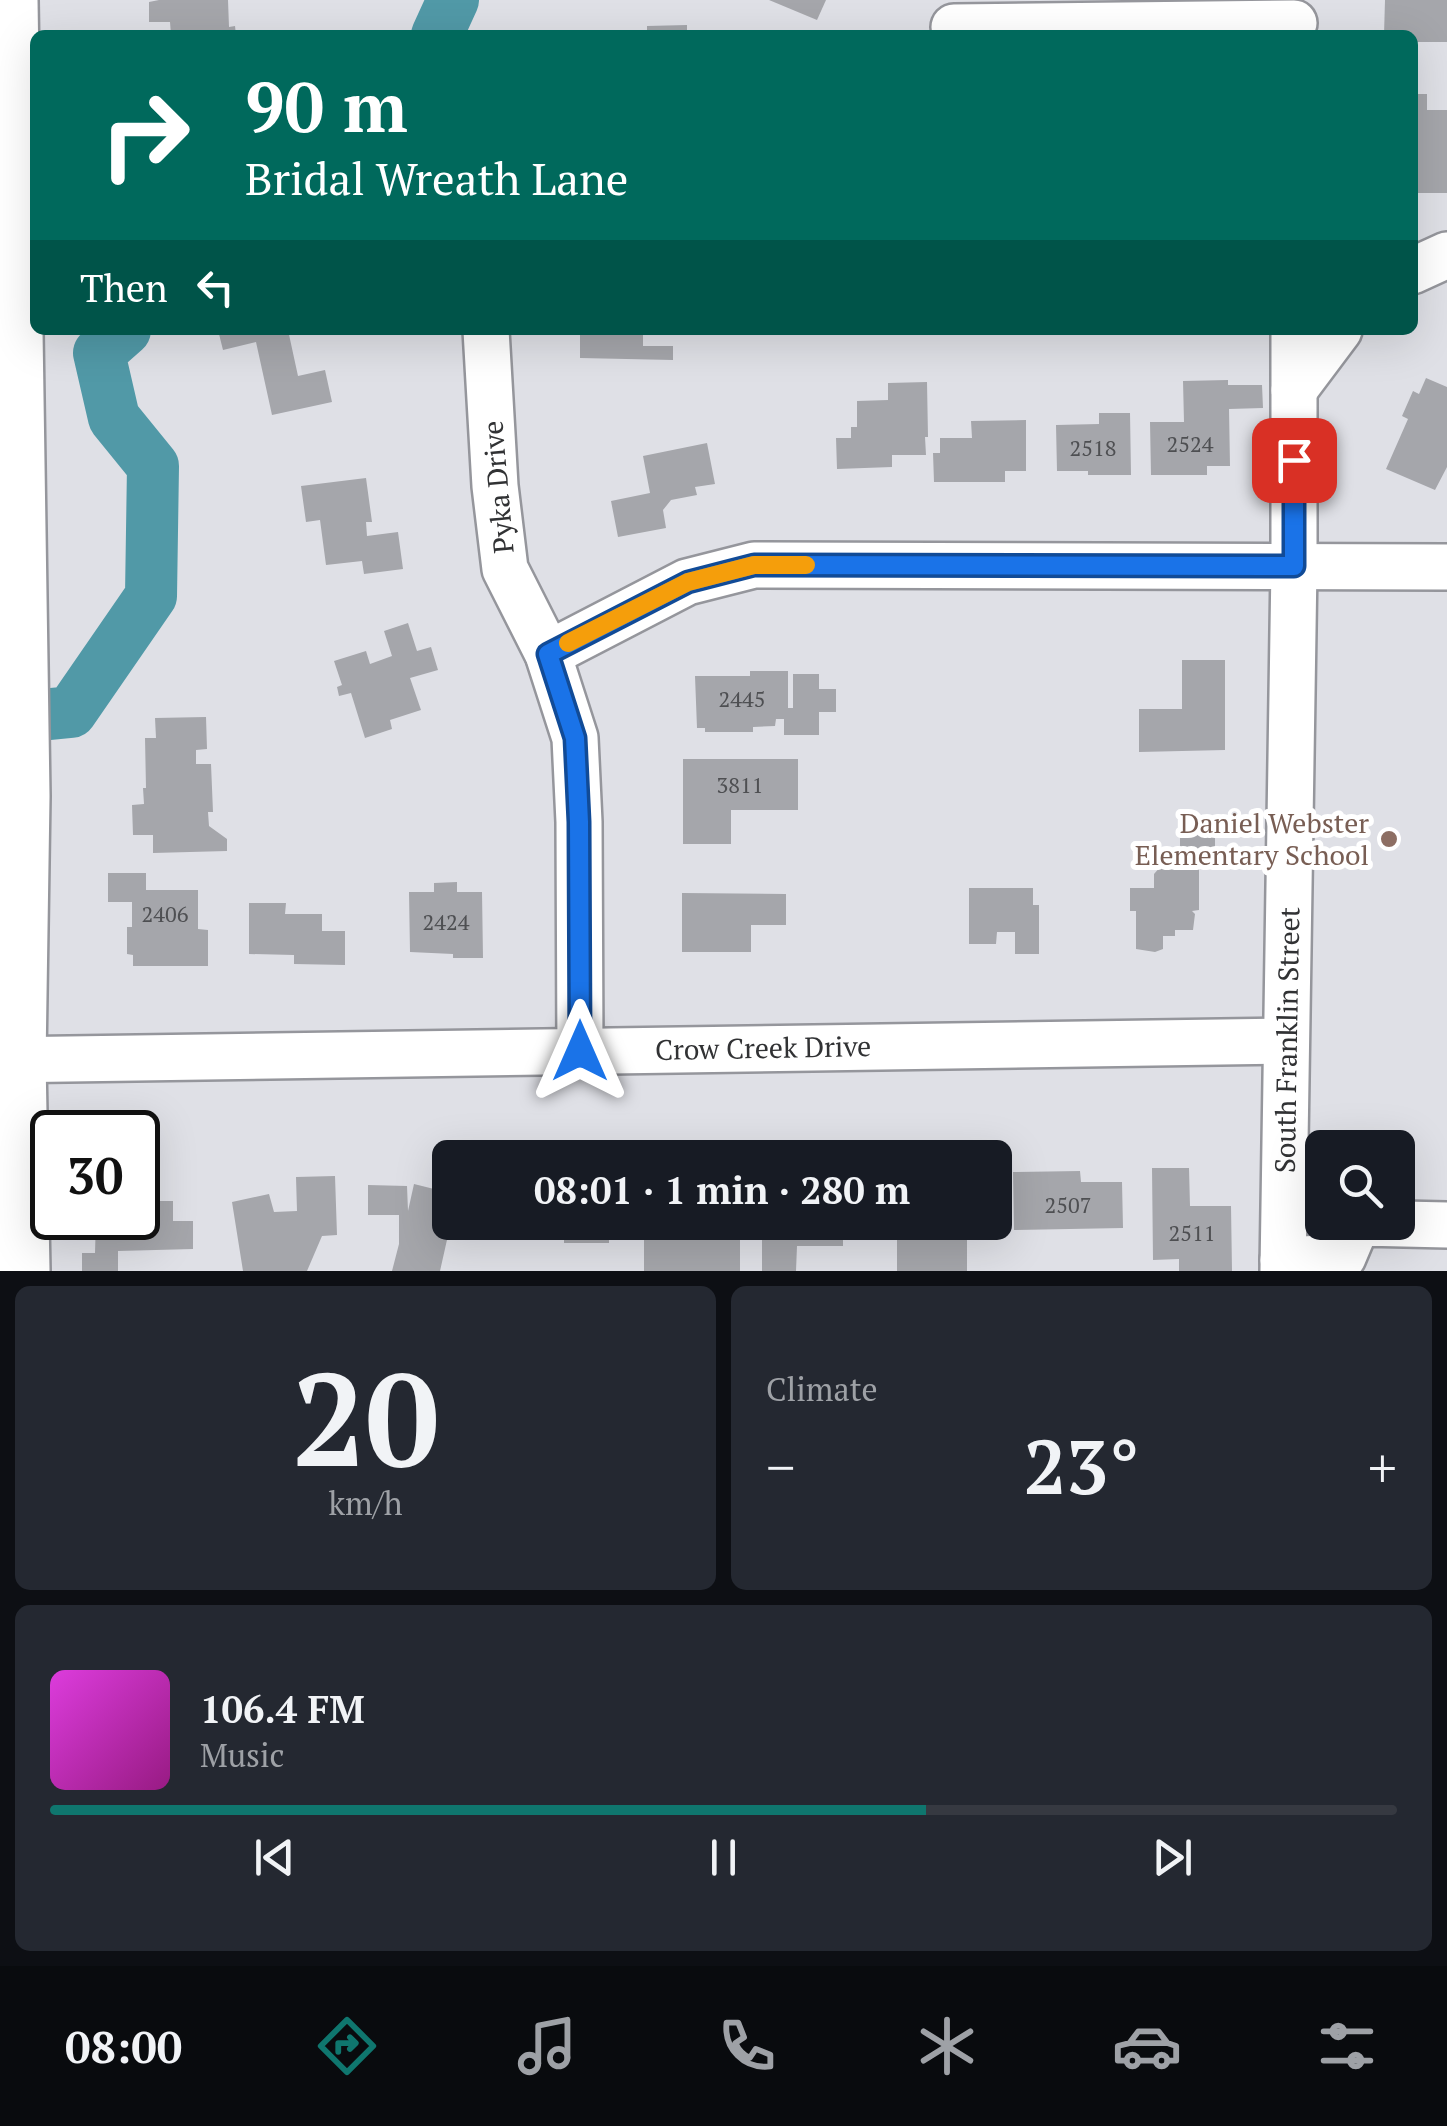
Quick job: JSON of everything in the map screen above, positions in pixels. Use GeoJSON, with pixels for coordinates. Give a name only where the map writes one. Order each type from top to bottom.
{"type":"FeatureCollection","features":[{"type":"Feature","properties":{"kind":"main road"},"geometry":{"type":"LineString","coordinates":[[10,0],[22,796],[9,1060],[10,1189],[22,1271]]}},
{"type":"Feature","properties":{"kind":"street"},"geometry":{"type":"LineString","coordinates":[[954,27],[1295,19]]}},
{"type":"Feature","properties":{"kind":"street"},"geometry":{"type":"LineString","coordinates":[[1418,268],[1447,254]]}},
{"type":"Feature","properties":{"kind":"street","name":"Pyka Drive"},"geometry":{"type":"LineString","coordinates":[[486,335],[495,486],[505,568],[548,654],[575,738],[580,1051]]}},
{"type":"Feature","properties":{"kind":"street","name":"South Franklin Street"},"geometry":{"type":"LineString","coordinates":[[1283,1266],[1294,335]]}},
{"type":"Feature","properties":{"kind":"street"},"geometry":{"type":"LineString","coordinates":[[1294,390],[1335,335]]}},
{"type":"Feature","properties":{"kind":"street"},"geometry":{"type":"LineString","coordinates":[[548,654],[688,582],[754,565],[1447,567]]}},
{"type":"Feature","properties":{"kind":"street","name":"Crow Creek Drive"},"geometry":{"type":"LineString","coordinates":[[9,1060],[1286,1041]]}},
{"type":"Feature","properties":{"kind":"street"},"geometry":{"type":"LineString","coordinates":[[1283,1266],[1339,1265],[1360,1224],[1447,1225]]}},
{"type":"Feature","properties":{"kind":"building"},"geometry":{"type":"Polygon","coordinates":[[[228,0],[229,27],[235,26],[235,30],[171,30],[170,22],[149,22],[149,2],[228,0]]]}},
{"type":"Feature","properties":{"kind":"building"},"geometry":{"type":"Polygon","coordinates":[[[769,0],[826,0],[817,20],[769,0]]]}},
{"type":"Feature","properties":{"kind":"building"},"geometry":{"type":"Polygon","coordinates":[[[1385,0],[1447,0],[1447,42],[1418,42],[1418,30],[1384,30],[1385,0]]]}},
{"type":"Feature","properties":{"kind":"building"},"geometry":{"type":"Polygon","coordinates":[[[687,25],[687,30],[647,30],[647,26],[687,25]]]}},
{"type":"Feature","properties":{"kind":"building"},"geometry":{"type":"Polygon","coordinates":[[[1418,94],[1427,94],[1427,110],[1447,110],[1447,193],[1418,193],[1418,94]]]}},
{"type":"Feature","properties":{"kind":"building"},"geometry":{"type":"Polygon","coordinates":[[[219,335],[289,335],[298,376],[325,370],[332,402],[272,415],[256,342],[223,350],[219,335]]]}},
{"type":"Feature","properties":{"kind":"building"},"geometry":{"type":"Polygon","coordinates":[[[580,335],[643,335],[643,346],[673,346],[673,360],[580,358],[580,335]]]}},
{"type":"Feature","properties":{"kind":"building"},"geometry":{"type":"Polygon","coordinates":[[[1426,378],[1447,387],[1447,467],[1435,490],[1386,469],[1408,419],[1402,416],[1413,391],[1419,394],[1426,378]]]}},
{"type":"Feature","properties":{"kind":"building"},"geometry":{"type":"Polygon","coordinates":[[[1228,380],[1228,385],[1262,385],[1263,408],[1229,409],[1230,466],[1207,466],[1207,475],[1151,475],[1150,422],[1184,422],[1183,381],[1228,380]]]}},
{"type":"Feature","properties":{"kind":"building"},"geometry":{"type":"Polygon","coordinates":[[[927,382],[926,455],[892,455],[892,467],[837,469],[836,438],[851,438],[851,427],[857,427],[857,401],[888,400],[888,383],[927,382]]]}},
{"type":"Feature","properties":{"kind":"building"},"geometry":{"type":"Polygon","coordinates":[[[1099,413],[1130,413],[1131,475],[1057,471],[1056,425],[1099,424],[1099,413]]]}},
{"type":"Feature","properties":{"kind":"building"},"geometry":{"type":"Polygon","coordinates":[[[1026,420],[1026,471],[1005,471],[1005,482],[934,482],[933,453],[940,453],[940,438],[972,438],[971,421],[1026,420]]]}},
{"type":"Feature","properties":{"kind":"building"},"geometry":{"type":"Polygon","coordinates":[[[707,443],[715,484],[695,487],[697,495],[671,500],[663,510],[666,528],[618,537],[611,501],[650,493],[643,456],[707,443]]]}},
{"type":"Feature","properties":{"kind":"building"},"geometry":{"type":"Polygon","coordinates":[[[366,478],[372,522],[366,522],[367,536],[398,532],[403,569],[364,574],[362,561],[326,565],[320,520],[306,522],[301,486],[366,478]]]}},
{"type":"Feature","properties":{"kind":"building"},"geometry":{"type":"Polygon","coordinates":[[[408,623],[417,651],[431,647],[438,670],[410,678],[421,710],[390,720],[392,729],[365,738],[351,693],[339,696],[337,687],[342,685],[334,661],[366,651],[370,664],[392,656],[384,631],[408,623]]]}},
{"type":"Feature","properties":{"kind":"building"},"geometry":{"type":"Polygon","coordinates":[[[1182,660],[1225,660],[1225,750],[1139,752],[1139,709],[1182,709],[1182,660]]]}},
{"type":"Feature","properties":{"kind":"building"},"geometry":{"type":"Polygon","coordinates":[[[750,671],[788,671],[788,708],[793,708],[793,674],[819,674],[819,689],[836,689],[836,712],[819,712],[819,735],[784,735],[784,719],[776,719],[775,726],[753,727],[753,732],[705,732],[705,728],[697,728],[695,676],[750,676],[750,671]]]}},
{"type":"Feature","properties":{"kind":"building"},"geometry":{"type":"Polygon","coordinates":[[[206,717],[207,749],[196,750],[196,764],[211,764],[213,812],[208,812],[209,826],[227,839],[227,851],[153,853],[153,835],[133,835],[132,805],[144,804],[146,788],[145,738],[156,738],[155,718],[206,717]]]}},
{"type":"Feature","properties":{"kind":"building"},"geometry":{"type":"Polygon","coordinates":[[[683,759],[798,759],[798,810],[731,810],[731,844],[683,844],[683,759]]]}},
{"type":"Feature","properties":{"kind":"building"},"geometry":{"type":"Polygon","coordinates":[[[1180,821],[1215,821],[1215,855],[1199,855],[1199,910],[1192,911],[1193,930],[1175,930],[1175,936],[1163,936],[1163,949],[1155,952],[1136,949],[1136,911],[1130,911],[1130,888],[1154,888],[1154,874],[1161,866],[1173,866],[1173,858],[1180,858],[1180,821]]]}},
{"type":"Feature","properties":{"kind":"building"},"geometry":{"type":"Polygon","coordinates":[[[108,873],[146,873],[146,890],[198,890],[198,929],[208,930],[208,966],[133,966],[133,955],[127,954],[132,902],[108,902],[108,873]]]}},
{"type":"Feature","properties":{"kind":"building"},"geometry":{"type":"Polygon","coordinates":[[[457,882],[457,892],[482,892],[483,958],[410,952],[409,892],[434,892],[434,883],[457,882]]]}},
{"type":"Feature","properties":{"kind":"building"},"geometry":{"type":"Polygon","coordinates":[[[969,888],[1033,888],[1033,905],[1039,905],[1039,954],[1015,954],[1015,932],[997,932],[996,944],[969,944],[969,888]]]}},
{"type":"Feature","properties":{"kind":"building"},"geometry":{"type":"Polygon","coordinates":[[[682,893],[786,894],[786,925],[751,925],[751,952],[682,952],[682,893]]]}},
{"type":"Feature","properties":{"kind":"building"},"geometry":{"type":"Polygon","coordinates":[[[249,903],[286,903],[285,914],[322,914],[322,931],[345,931],[345,965],[294,964],[294,955],[249,954],[249,903]]]}},
{"type":"Feature","properties":{"kind":"building"},"geometry":{"type":"Polygon","coordinates":[[[1152,1168],[1189,1168],[1190,1206],[1231,1206],[1232,1271],[1179,1271],[1179,1259],[1153,1260],[1152,1168]]]}},
{"type":"Feature","properties":{"kind":"building"},"geometry":{"type":"Polygon","coordinates":[[[1080,1171],[1081,1182],[1122,1182],[1123,1228],[1014,1230],[1013,1172],[1080,1171]]]}},
{"type":"Feature","properties":{"kind":"building"},"geometry":{"type":"Polygon","coordinates":[[[335,1176],[337,1235],[322,1236],[307,1271],[243,1271],[232,1202],[269,1194],[274,1212],[297,1211],[296,1177],[335,1176]]]}},
{"type":"Feature","properties":{"kind":"building"},"geometry":{"type":"Polygon","coordinates":[[[414,1184],[432,1188],[432,1240],[447,1240],[440,1271],[392,1271],[399,1244],[399,1215],[368,1215],[368,1185],[407,1186],[408,1211],[414,1184]]]}},
{"type":"Feature","properties":{"kind":"building"},"geometry":{"type":"Polygon","coordinates":[[[160,1201],[173,1201],[173,1221],[193,1221],[193,1249],[118,1251],[118,1271],[82,1271],[82,1253],[95,1253],[95,1240],[160,1240],[160,1201]]]}},
{"type":"Feature","properties":{"kind":"building"},"geometry":{"type":"Polygon","coordinates":[[[564,1240],[609,1240],[609,1243],[564,1240]]]}},
{"type":"Feature","properties":{"kind":"building"},"geometry":{"type":"Polygon","coordinates":[[[644,1240],[740,1240],[740,1271],[644,1271],[644,1240]]]}},
{"type":"Feature","properties":{"kind":"building"},"geometry":{"type":"Polygon","coordinates":[[[762,1240],[843,1240],[843,1246],[797,1246],[796,1271],[762,1271],[762,1240]]]}},
{"type":"Feature","properties":{"kind":"building"},"geometry":{"type":"Polygon","coordinates":[[[897,1240],[967,1240],[967,1271],[897,1271],[897,1240]]]}},
{"type":"Feature","properties":{"kind":"waterway"},"geometry":{"type":"LineString","coordinates":[[439,30],[453,0]]}},
{"type":"Feature","properties":{"kind":"waterway"},"geometry":{"type":"LineString","coordinates":[[0,719],[71,712],[151,596],[153,466],[114,418],[99,353],[119,335]]}},
{"type":"Feature","properties":{"kind":"slow traffic"},"geometry":{"type":"LineString","coordinates":[[568,643],[688,582],[754,565],[806,565]]}},
{"type":"Feature","properties":{"kind":"place","name":"Daniel Webster Elementary School"},"geometry":{"type":"Point","coordinates":[1389,839]}},
{"type":"Feature","properties":{"kind":"route"},"geometry":{"type":"LineString","coordinates":[[580,1051],[575,738],[548,654],[688,582],[754,565],[1294,566],[1294,460]]}}]}
